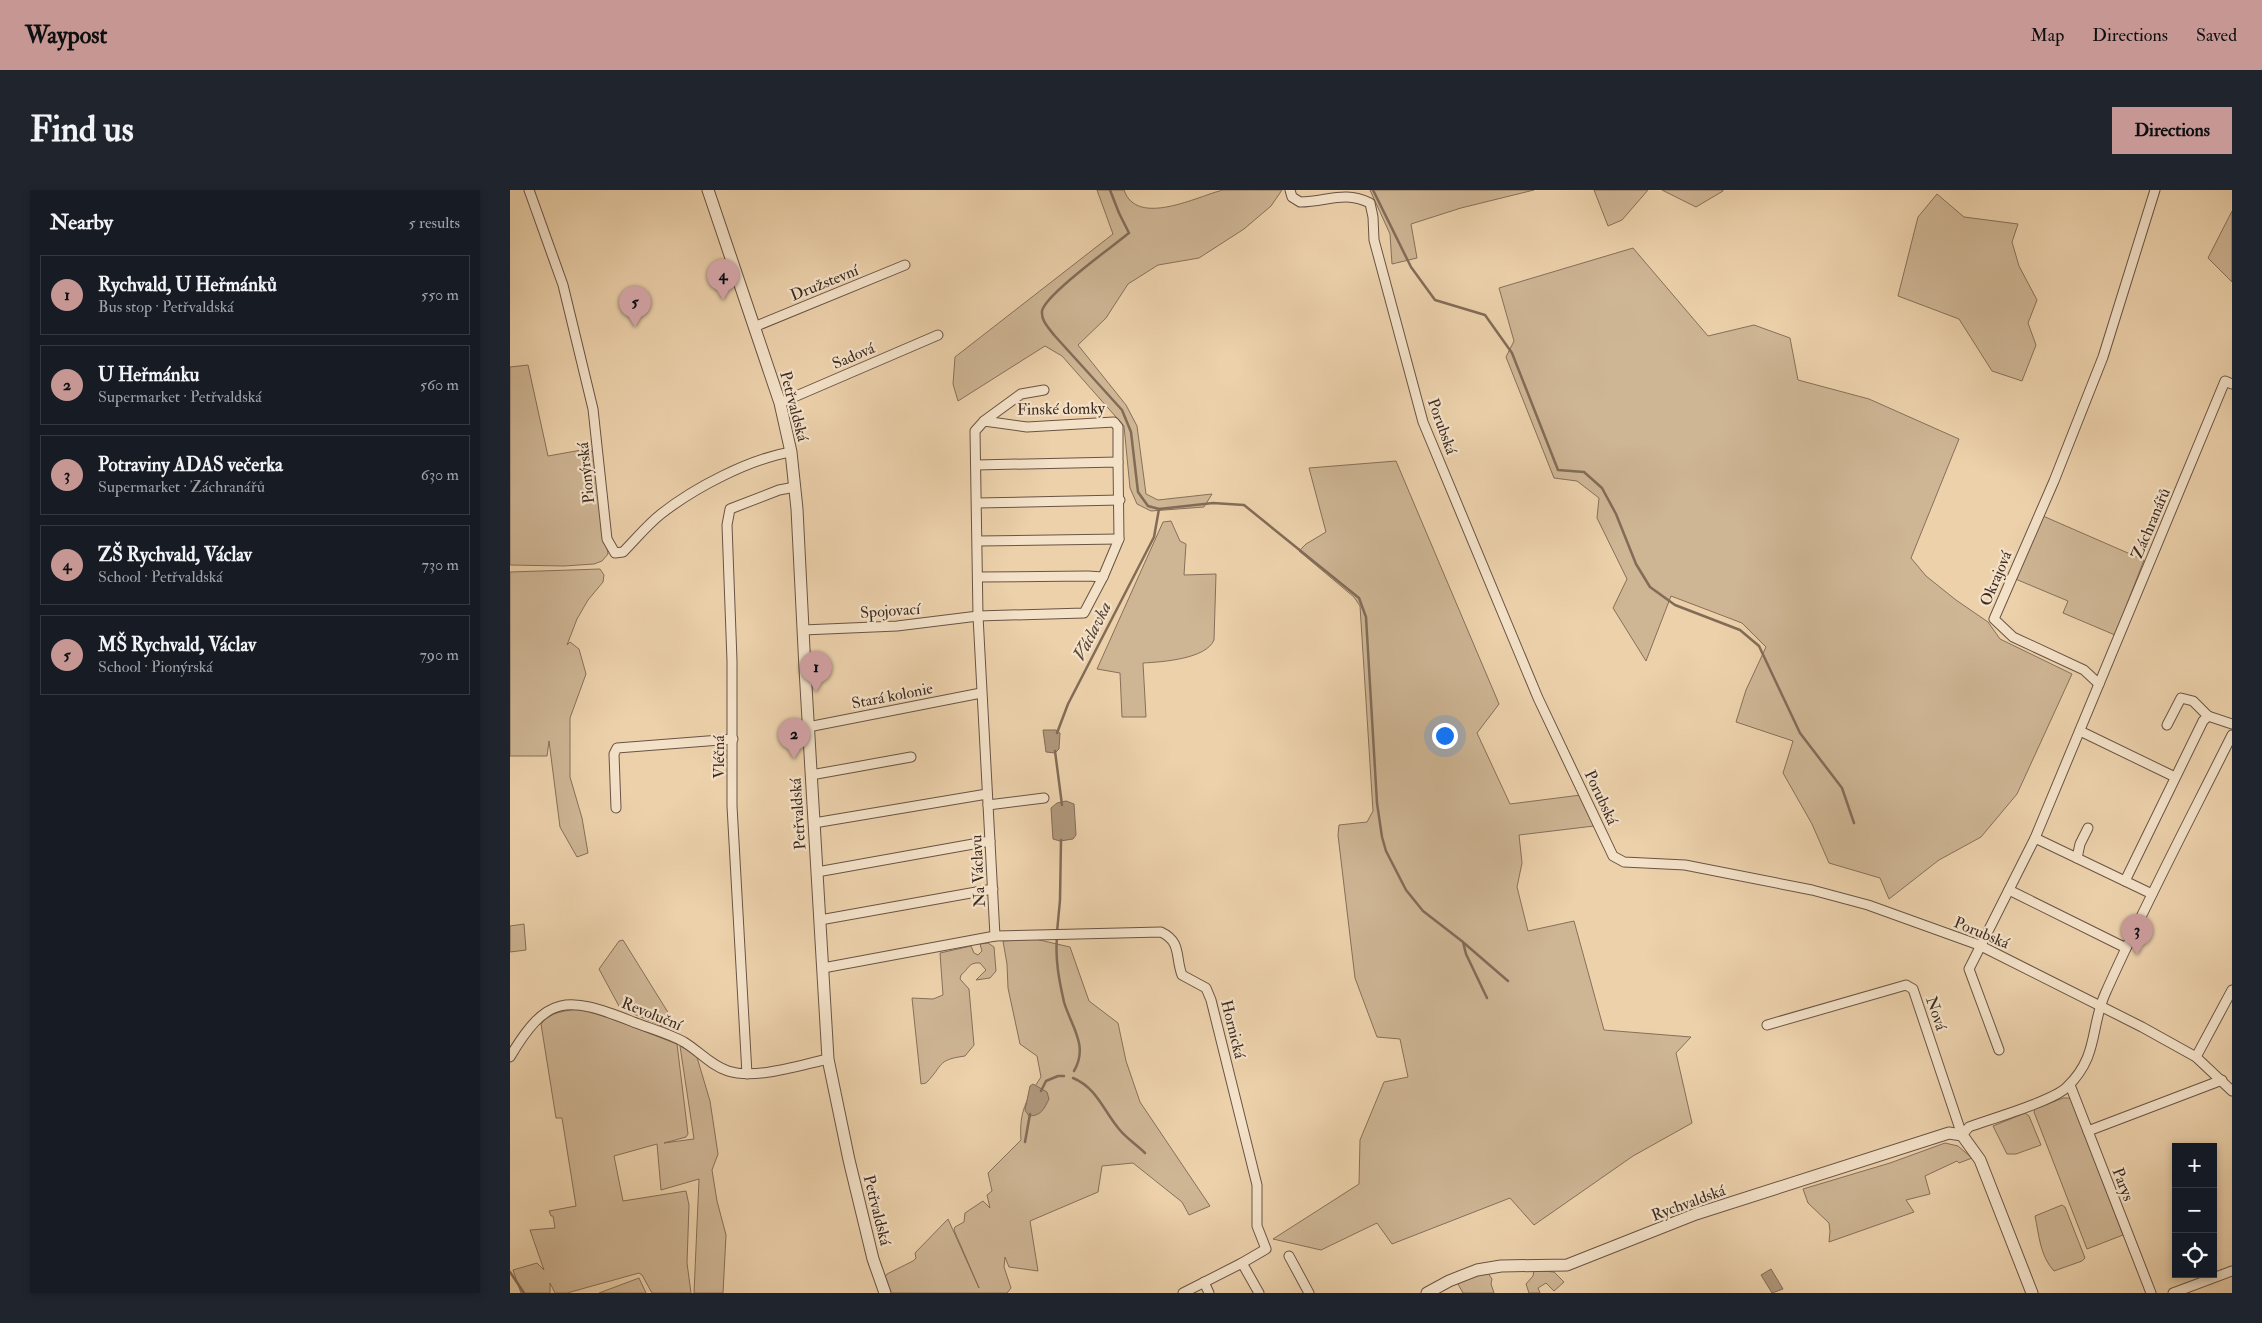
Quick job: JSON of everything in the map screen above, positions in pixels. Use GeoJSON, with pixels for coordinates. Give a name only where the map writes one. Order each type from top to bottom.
{"type":"FeatureCollection","features":[{"type":"Feature","properties":{"kind":"street","name":"Pionýrská"},"geometry":{"type":"LineString","coordinates":[[529,190],[563,285],[591,400],[607,539],[615,553],[623,552],[660,515],[696,489],[750,464],[791,452]]}},
{"type":"Feature","properties":{"kind":"street","name":"Petřvaldská"},"geometry":{"type":"LineString","coordinates":[[708,190],[780,403],[791,452],[795,486],[828,1059],[849,1160],[874,1260],[885,1293]]}},
{"type":"Feature","properties":{"kind":"street","name":"Porubská"},"geometry":{"type":"LineString","coordinates":[[1290,190],[1292,197],[1300,202],[1349,194],[1358,195],[1370,203],[1374,240],[1423,422],[1538,698],[1613,856],[1624,862],[1685,866],[1812,890],[1868,905],[1979,945],[2196,1057],[2232,1091]]}},
{"type":"Feature","properties":{"kind":"street","name":"Okrajová"},"geometry":{"type":"LineString","coordinates":[[2099,684],[2084,670],[2013,636],[1994,618],[2054,480],[2103,357],[2156,190]]}},
{"type":"Feature","properties":{"kind":"street","name":"Družstevní"},"geometry":{"type":"LineString","coordinates":[[754,327],[905,265]]}},
{"type":"Feature","properties":{"kind":"street","name":"Sadová"},"geometry":{"type":"LineString","coordinates":[[780,403],[938,335]]}},
{"type":"Feature","properties":{"kind":"street","name":"Záchranářů"},"geometry":{"type":"LineString","coordinates":[[2099,684],[2225,381],[2232,384]]}},
{"type":"Feature","properties":{"kind":"street"},"geometry":{"type":"LineString","coordinates":[[982,693],[978,616],[975,431],[984,421],[1021,394],[1044,390]]}},
{"type":"Feature","properties":{"kind":"street","name":"Finské domky"},"geometry":{"type":"LineString","coordinates":[[978,616],[1084,612],[1103,578],[1119,539],[1118,427],[1114,422],[1028,427],[984,421]]}},
{"type":"Feature","properties":{"kind":"street"},"geometry":{"type":"LineString","coordinates":[[976,465],[1118,462]]}},
{"type":"Feature","properties":{"kind":"street","name":"Vléčná"},"geometry":{"type":"LineString","coordinates":[[747,1074],[732,806],[733,739],[727,525],[730,509],[779,490],[795,486]]}},
{"type":"Feature","properties":{"kind":"street"},"geometry":{"type":"LineString","coordinates":[[977,503],[1120,500]]}},
{"type":"Feature","properties":{"kind":"street"},"geometry":{"type":"LineString","coordinates":[[978,541],[1119,539]]}},
{"type":"Feature","properties":{"kind":"street"},"geometry":{"type":"LineString","coordinates":[[978,577],[1088,576],[1103,578]]}},
{"type":"Feature","properties":{"kind":"street","name":"Spojovací"},"geometry":{"type":"LineString","coordinates":[[803,630],[897,626],[978,616]]}},
{"type":"Feature","properties":{"kind":"street"},"geometry":{"type":"LineString","coordinates":[[1999,1050],[1969,969],[1979,945],[2035,838],[2099,684]]}},
{"type":"Feature","properties":{"kind":"street","name":"Stará kolonie"},"geometry":{"type":"LineString","coordinates":[[808,727],[982,693]]}},
{"type":"Feature","properties":{"kind":"street","name":"Na Václavu"},"geometry":{"type":"LineString","coordinates":[[982,693],[995,936]]}},
{"type":"Feature","properties":{"kind":"street"},"geometry":{"type":"LineString","coordinates":[[2167,725],[2181,698],[2193,701],[2208,716],[2232,724]]}},
{"type":"Feature","properties":{"kind":"street"},"geometry":{"type":"LineString","coordinates":[[2124,881],[2203,720],[2208,716]]}},
{"type":"Feature","properties":{"kind":"street"},"geometry":{"type":"LineString","coordinates":[[2080,731],[2174,777]]}},
{"type":"Feature","properties":{"kind":"street"},"geometry":{"type":"LineString","coordinates":[[2100,1006],[2152,894],[2232,735]]}},
{"type":"Feature","properties":{"kind":"street"},"geometry":{"type":"LineString","coordinates":[[616,808],[614,754],[617,748],[733,739]]}},
{"type":"Feature","properties":{"kind":"street"},"geometry":{"type":"LineString","coordinates":[[811,775],[912,757]]}},
{"type":"Feature","properties":{"kind":"street"},"geometry":{"type":"LineString","coordinates":[[814,823],[987,794]]}},
{"type":"Feature","properties":{"kind":"street"},"geometry":{"type":"LineString","coordinates":[[988,804],[1044,798]]}},
{"type":"Feature","properties":{"kind":"street"},"geometry":{"type":"LineString","coordinates":[[2077,858],[2080,844],[2088,828]]}},
{"type":"Feature","properties":{"kind":"street"},"geometry":{"type":"LineString","coordinates":[[2035,838],[2152,894]]}},
{"type":"Feature","properties":{"kind":"street"},"geometry":{"type":"LineString","coordinates":[[817,872],[990,841]]}},
{"type":"Feature","properties":{"kind":"street"},"geometry":{"type":"LineString","coordinates":[[820,920],[993,889]]}},
{"type":"Feature","properties":{"kind":"street"},"geometry":{"type":"LineString","coordinates":[[2009,890],[2126,948]]}},
{"type":"Feature","properties":{"kind":"street","name":"Hornická"},"geometry":{"type":"LineString","coordinates":[[823,968],[995,936],[1162,932],[1172,937],[1176,944],[1182,975],[1206,988],[1211,1000],[1257,1185],[1257,1226],[1266,1249],[1183,1293]]}},
{"type":"Feature","properties":{"kind":"street","name":"Nová"},"geometry":{"type":"LineString","coordinates":[[1767,1025],[1906,985],[1912,989],[1962,1135]]}},
{"type":"Feature","properties":{"kind":"street"},"geometry":{"type":"LineString","coordinates":[[2196,1057],[2232,990]]}},
{"type":"Feature","properties":{"kind":"street","name":"Revoluční"},"geometry":{"type":"LineString","coordinates":[[510,1057],[520,1040],[545,1012],[570,1003],[595,1007],[683,1041],[713,1065],[728,1072],[747,1074],[828,1059]]}},
{"type":"Feature","properties":{"kind":"street","name":"Rychvaldská"},"geometry":{"type":"LineString","coordinates":[[1427,1293],[1449,1280],[1477,1270],[1501,1266],[1567,1265],[1627,1243],[1696,1214],[1949,1133],[1962,1135],[1969,1127],[2062,1092],[2070,1085],[2086,1061],[2092,1045],[2100,1006]]}},
{"type":"Feature","properties":{"kind":"street"},"geometry":{"type":"LineString","coordinates":[[2088,1131],[2222,1080]]}},
{"type":"Feature","properties":{"kind":"street","name":"Parys"},"geometry":{"type":"LineString","coordinates":[[2070,1085],[2151,1293]]}},
{"type":"Feature","properties":{"kind":"street"},"geometry":{"type":"LineString","coordinates":[[1962,1135],[1980,1160],[2032,1293]]}},
{"type":"Feature","properties":{"kind":"street"},"geometry":{"type":"LineString","coordinates":[[1289,1256],[1310,1293]]}},
{"type":"Feature","properties":{"kind":"street"},"geometry":{"type":"LineString","coordinates":[[1242,1263],[1259,1293]]}},
{"type":"Feature","properties":{"kind":"street"},"geometry":{"type":"LineString","coordinates":[[2173,1293],[2232,1271]]}},
{"type":"Feature","properties":{"kind":"street"},"geometry":{"type":"LineString","coordinates":[[1204,1282],[1209,1293]]}},
{"type":"Feature","properties":{"kind":"shaded area"},"geometry":{"type":"Polygon","coordinates":[[[1097,190],[1124,190],[1131,201],[1141,207],[1154,208],[1184,203],[1223,190],[1282,190],[1271,206],[1244,229],[1199,258],[1158,265],[1128,284],[1106,318],[1078,345],[1126,405],[1137,426],[1146,494],[1158,500],[1212,494],[1204,507],[1151,511],[1137,504],[1130,488],[1124,426],[1062,356],[1045,346],[958,401],[953,384],[955,357],[1113,234],[1097,190]]]}},
{"type":"Feature","properties":{"kind":"shaded area"},"geometry":{"type":"Polygon","coordinates":[[[1370,190],[1534,190],[1461,208],[1411,224],[1417,258],[1392,264],[1390,234],[1370,190]]]}},
{"type":"Feature","properties":{"kind":"shaded area"},"geometry":{"type":"Polygon","coordinates":[[[1594,190],[1648,190],[1622,220],[1608,226],[1594,190]]]}},
{"type":"Feature","properties":{"kind":"shaded area"},"geometry":{"type":"Polygon","coordinates":[[[1662,190],[1723,190],[1723,191],[1696,207],[1662,190]]]}},
{"type":"Feature","properties":{"kind":"shaded area"},"geometry":{"type":"Polygon","coordinates":[[[1937,194],[1964,217],[2018,224],[2012,242],[2019,266],[2037,300],[2028,323],[2036,345],[2022,381],[1992,371],[1959,319],[1898,296],[1918,217],[1937,194]]]}},
{"type":"Feature","properties":{"kind":"shaded area"},"geometry":{"type":"Polygon","coordinates":[[[2232,211],[2232,282],[2208,258],[2232,211]]]}},
{"type":"Feature","properties":{"kind":"shaded area"},"geometry":{"type":"Polygon","coordinates":[[[1633,248],[1708,336],[1754,325],[1790,338],[1798,380],[1869,399],[1959,439],[1911,558],[1926,576],[1988,622],[2000,639],[2072,674],[2017,794],[1981,837],[1939,860],[1889,899],[1880,878],[1829,863],[1812,824],[1783,773],[1793,741],[1736,722],[1746,690],[1766,647],[1742,623],[1671,596],[1646,661],[1613,608],[1627,579],[1597,518],[1599,498],[1577,481],[1554,478],[1506,357],[1514,341],[1499,288],[1633,248]]]}},
{"type":"Feature","properties":{"kind":"shaded area"},"geometry":{"type":"Polygon","coordinates":[[[528,365],[548,456],[587,449],[593,452],[608,554],[602,561],[594,564],[564,566],[510,565],[510,367],[528,365]]]}},
{"type":"Feature","properties":{"kind":"shaded area"},"geometry":{"type":"Polygon","coordinates":[[[1396,461],[1499,704],[1477,733],[1510,804],[1581,795],[1594,826],[1519,835],[1522,863],[1517,887],[1528,931],[1574,921],[1604,1030],[1691,1037],[1676,1053],[1692,1123],[1633,1156],[1534,1225],[1510,1198],[1392,1244],[1377,1223],[1321,1250],[1273,1239],[1359,1184],[1360,1140],[1384,1082],[1408,1077],[1400,1039],[1377,1037],[1355,978],[1338,835],[1339,825],[1367,822],[1373,811],[1360,606],[1354,597],[1299,551],[1306,544],[1326,532],[1309,468],[1396,461]]]}},
{"type":"Feature","properties":{"kind":"shaded area"},"geometry":{"type":"Polygon","coordinates":[[[2043,516],[2144,560],[2115,635],[2063,613],[2068,601],[2013,578],[2043,516]]]}},
{"type":"Feature","properties":{"kind":"shaded area"},"geometry":{"type":"Polygon","coordinates":[[[1171,521],[1180,541],[1186,544],[1184,575],[1216,574],[1214,640],[1202,651],[1193,655],[1172,660],[1143,663],[1146,717],[1122,717],[1120,673],[1097,669],[1163,522],[1171,521]]]}},
{"type":"Feature","properties":{"kind":"shaded area"},"geometry":{"type":"Polygon","coordinates":[[[600,569],[604,575],[603,582],[588,600],[577,619],[567,645],[570,642],[579,649],[586,674],[570,718],[570,777],[582,818],[588,853],[577,857],[560,827],[549,741],[547,756],[510,756],[510,572],[600,569]]]}},
{"type":"Feature","properties":{"kind":"shaded area"},"geometry":{"type":"Polygon","coordinates":[[[1043,730],[1056,730],[1060,733],[1059,749],[1055,753],[1046,752],[1043,730]]]}},
{"type":"Feature","properties":{"kind":"shaded area"},"geometry":{"type":"Polygon","coordinates":[[[1066,801],[1074,804],[1076,835],[1073,839],[1060,841],[1053,839],[1051,808],[1057,803],[1066,801]]]}},
{"type":"Feature","properties":{"kind":"shaded area"},"geometry":{"type":"Polygon","coordinates":[[[524,924],[526,950],[510,952],[510,926],[524,924]]]}},
{"type":"Feature","properties":{"kind":"shaded area"},"geometry":{"type":"Polygon","coordinates":[[[1035,939],[1070,947],[1089,1001],[1118,1023],[1126,1061],[1140,1102],[1210,1206],[1189,1215],[1182,1202],[1133,1163],[1102,1166],[1098,1192],[1030,1221],[1038,1271],[1009,1267],[1005,1257],[1004,1267],[1011,1288],[1007,1293],[889,1293],[885,1277],[887,1274],[913,1261],[916,1258],[915,1253],[948,1219],[979,1288],[954,1230],[955,1227],[964,1222],[965,1213],[983,1201],[990,1208],[987,1195],[992,1191],[988,1173],[1021,1140],[1022,1114],[1031,1093],[1041,1077],[1037,1056],[1020,1044],[1008,988],[1007,964],[1003,941],[1035,939]]]}},
{"type":"Feature","properties":{"kind":"shaded area"},"geometry":{"type":"Polygon","coordinates":[[[623,940],[674,1022],[669,1029],[620,1008],[599,969],[619,941],[623,940]]]}},
{"type":"Feature","properties":{"kind":"shaded area"},"geometry":{"type":"Polygon","coordinates":[[[988,943],[994,947],[996,971],[990,978],[976,980],[986,970],[980,963],[973,964],[961,975],[960,979],[969,989],[974,1045],[965,1056],[949,1059],[941,1064],[926,1083],[921,1084],[912,998],[933,999],[943,995],[940,953],[971,946],[974,953],[978,955],[982,951],[980,944],[988,943]]]}},
{"type":"Feature","properties":{"kind":"shaded area"},"geometry":{"type":"Polygon","coordinates":[[[581,1009],[677,1044],[688,1134],[686,1137],[664,1143],[694,1139],[680,1046],[696,1054],[710,1101],[718,1154],[712,1170],[717,1201],[726,1235],[723,1293],[694,1293],[699,1179],[661,1190],[657,1144],[614,1156],[623,1201],[686,1191],[689,1205],[687,1263],[691,1293],[652,1293],[639,1273],[567,1293],[555,1293],[550,1283],[550,1293],[521,1293],[513,1270],[537,1263],[544,1270],[530,1230],[555,1228],[553,1216],[551,1216],[549,1211],[576,1206],[562,1118],[556,1118],[541,1024],[553,1014],[581,1009]]]}},
{"type":"Feature","properties":{"kind":"shaded area"},"geometry":{"type":"Polygon","coordinates":[[[1033,1084],[1047,1092],[1049,1099],[1044,1109],[1033,1116],[1029,1116],[1025,1110],[1030,1086],[1033,1084]]]}},
{"type":"Feature","properties":{"kind":"shaded area"},"geometry":{"type":"Polygon","coordinates":[[[2063,1098],[2069,1098],[2072,1101],[2123,1235],[2087,1249],[2034,1112],[2035,1109],[2063,1098]]]}},
{"type":"Feature","properties":{"kind":"shaded area"},"geometry":{"type":"Polygon","coordinates":[[[2025,1113],[2029,1116],[2041,1145],[2016,1154],[2007,1154],[1993,1126],[2025,1113]]]}},
{"type":"Feature","properties":{"kind":"shaded area"},"geometry":{"type":"Polygon","coordinates":[[[1945,1143],[1958,1146],[1972,1158],[1959,1163],[1957,1161],[1925,1176],[1930,1194],[1906,1200],[1914,1212],[1829,1242],[1829,1223],[1808,1203],[1803,1189],[1890,1163],[1945,1143]]]}},
{"type":"Feature","properties":{"kind":"shaded area"},"geometry":{"type":"Polygon","coordinates":[[[2062,1205],[2065,1207],[2085,1258],[2082,1261],[2054,1271],[2043,1252],[2035,1216],[2062,1205]]]}},
{"type":"Feature","properties":{"kind":"shaded area"},"geometry":{"type":"Polygon","coordinates":[[[1771,1269],[1783,1289],[1772,1293],[1761,1275],[1771,1269]]]}},
{"type":"Feature","properties":{"kind":"shaded area"},"geometry":{"type":"Polygon","coordinates":[[[1534,1270],[1554,1272],[1564,1282],[1554,1291],[1546,1283],[1538,1288],[1540,1293],[1529,1293],[1526,1284],[1533,1276],[1534,1270]]]}},
{"type":"Feature","properties":{"kind":"shaded area"},"geometry":{"type":"Polygon","coordinates":[[[1488,1273],[1492,1279],[1491,1284],[1494,1293],[1463,1293],[1458,1284],[1461,1281],[1488,1273]]]}},
{"type":"Feature","properties":{"kind":"shaded area"},"geometry":{"type":"Polygon","coordinates":[[[639,1278],[646,1293],[599,1293],[639,1278]]]}},
{"type":"Feature","properties":{"kind":"waterway","name":"Václavka"},"geometry":{"type":"LineString","coordinates":[[1057,733],[1068,704],[1154,537],[1159,509],[1148,506],[1138,492],[1131,432],[1122,410],[1054,335],[1042,315],[1046,304],[1055,294],[1129,233],[1110,190]]}},
{"type":"Feature","properties":{"kind":"waterway"},"geometry":{"type":"LineString","coordinates":[[1373,190],[1411,267],[1435,300],[1485,315],[1512,353],[1558,470],[1584,472],[1602,488],[1616,514],[1636,564],[1650,587],[1675,605],[1740,630],[1759,646],[1800,733],[1842,788],[1854,823]]}},
{"type":"Feature","properties":{"kind":"waterway"},"geometry":{"type":"LineString","coordinates":[[1159,509],[1213,503],[1244,505],[1359,598],[1366,617],[1377,803],[1386,851],[1406,890],[1423,911],[1463,942],[1466,954],[1487,998]]}},
{"type":"Feature","properties":{"kind":"waterway","name":"Václavka"},"geometry":{"type":"LineString","coordinates":[[1055,751],[1062,805]]}},
{"type":"Feature","properties":{"kind":"waterway","name":"Václavka"},"geometry":{"type":"LineString","coordinates":[[1057,932],[1060,900],[1061,840]]}},
{"type":"Feature","properties":{"kind":"waterway","name":"Václavka"},"geometry":{"type":"LineString","coordinates":[[1057,937],[1057,961],[1062,994],[1079,1045],[1080,1053],[1074,1071]]}},
{"type":"Feature","properties":{"kind":"waterway"},"geometry":{"type":"LineString","coordinates":[[1464,943],[1508,981]]}},
{"type":"Feature","properties":{"kind":"waterway","name":"Václavka"},"geometry":{"type":"LineString","coordinates":[[1041,1091],[1046,1081],[1058,1076],[1064,1076]]}},
{"type":"Feature","properties":{"kind":"waterway"},"geometry":{"type":"LineString","coordinates":[[1073,1078],[1081,1082],[1094,1094],[1113,1122],[1145,1153]]}},
{"type":"Feature","properties":{"kind":"waterway","name":"Václavka"},"geometry":{"type":"LineString","coordinates":[[1025,1142],[1030,1114]]}},
{"type":"Feature","properties":{"kind":"waterway"},"geometry":{"type":"LineString","coordinates":[[510,1272],[524,1293]]}},
{"type":"Feature","properties":{"kind":"place","name":"ZŠ Rychvald, Václav"},"geometry":{"type":"Point","coordinates":[723,300]}},
{"type":"Feature","properties":{"kind":"place","name":"MŠ Rychvald, Václav"},"geometry":{"type":"Point","coordinates":[635,327]}},
{"type":"Feature","properties":{"kind":"place","name":"Rychvald, U Heřmánků"},"geometry":{"type":"Point","coordinates":[816,692]}},
{"type":"Feature","properties":{"kind":"place","name":"U Heřmánku"},"geometry":{"type":"Point","coordinates":[794,759]}},
{"type":"Feature","properties":{"kind":"place","name":"Potraviny ADAS večerka"},"geometry":{"type":"Point","coordinates":[2137,955]}}]}
